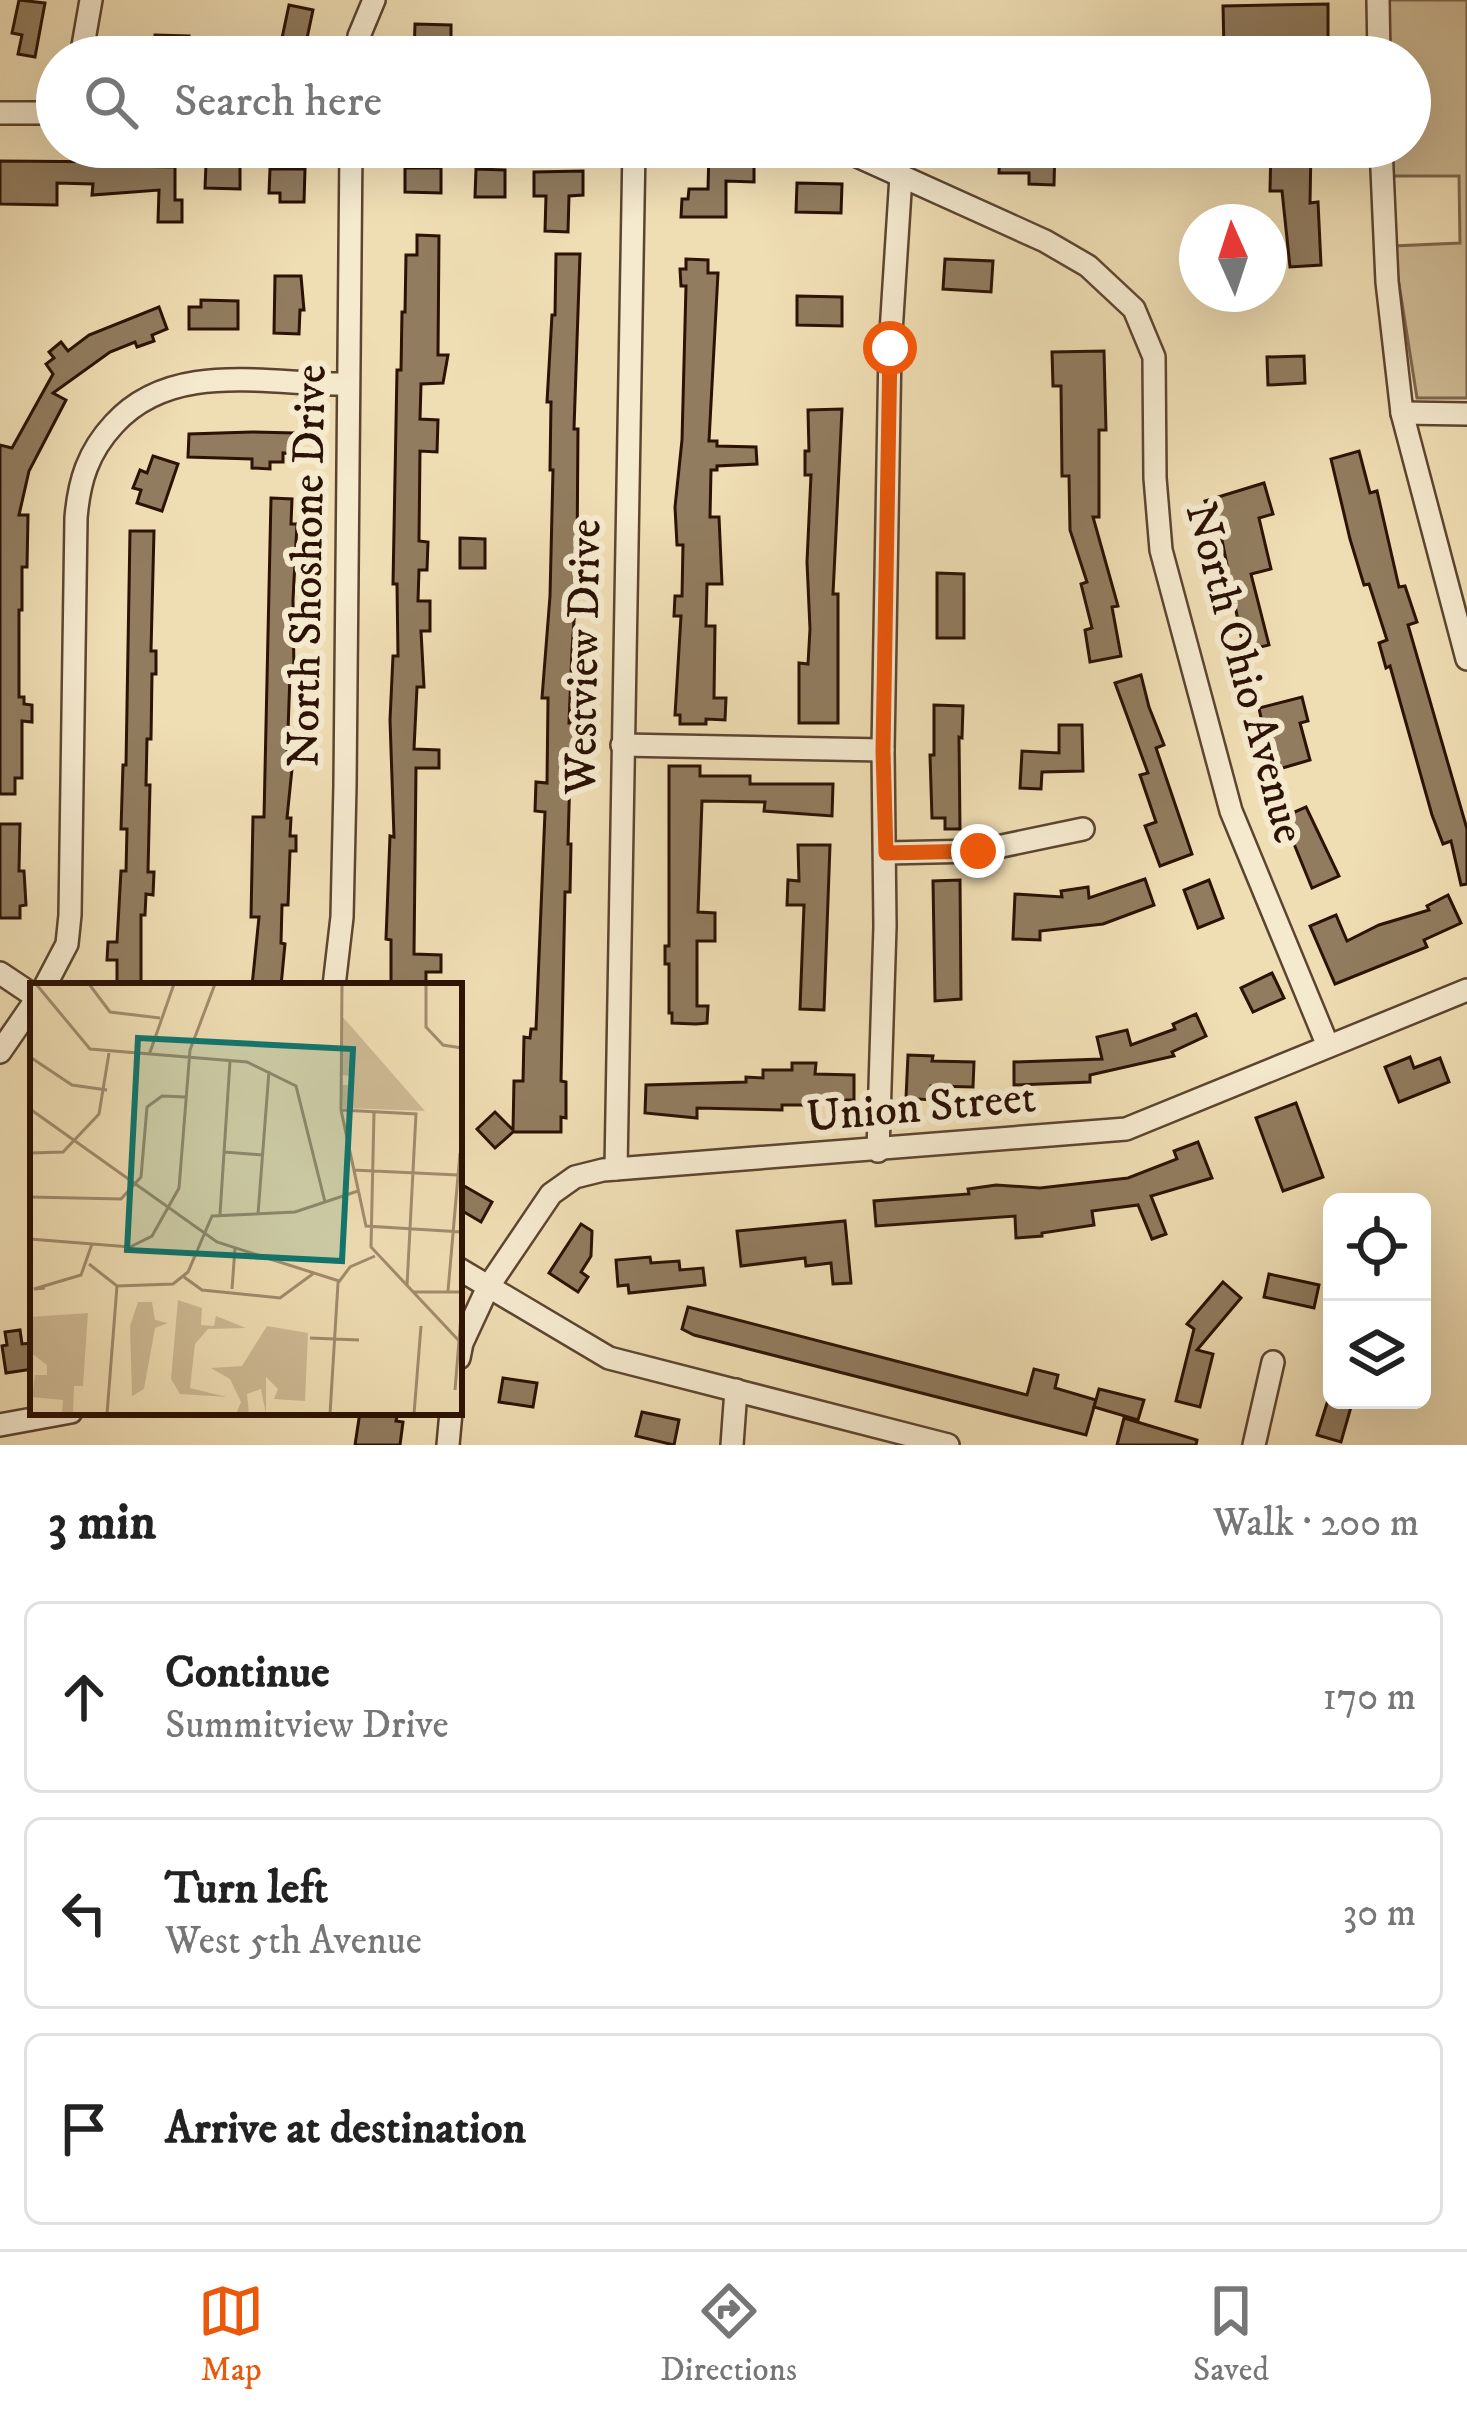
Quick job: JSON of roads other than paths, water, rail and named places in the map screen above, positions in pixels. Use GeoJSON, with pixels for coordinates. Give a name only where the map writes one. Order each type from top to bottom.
{"type":"FeatureCollection","features":[{"type":"Feature","properties":{"kind":"street"},"geometry":{"type":"LineString","coordinates":[[85,36],[91,0]]}},
{"type":"Feature","properties":{"kind":"street"},"geometry":{"type":"LineString","coordinates":[[359,36],[374,0]]}},
{"type":"Feature","properties":{"kind":"street"},"geometry":{"type":"LineString","coordinates":[[1378,0],[1379,36]]}},
{"type":"Feature","properties":{"kind":"street"},"geometry":{"type":"LineString","coordinates":[[0,112],[36,113]]}},
{"type":"Feature","properties":{"kind":"street","name":"North Shoshone Drive"},"geometry":{"type":"LineString","coordinates":[[334,983],[345,785],[351,168]]}},
{"type":"Feature","properties":{"kind":"street","name":"Westview Drive"},"geometry":{"type":"LineString","coordinates":[[616,1169],[634,168]]}},
{"type":"Feature","properties":{"kind":"street"},"geometry":{"type":"LineString","coordinates":[[878,1151],[890,348],[902,176],[884,168]]}},
{"type":"Feature","properties":{"kind":"street"},"geometry":{"type":"LineString","coordinates":[[1382,168],[1387,282],[1402,413],[1467,659]]}},
{"type":"Feature","properties":{"kind":"street","name":"North Ohio Avenue"},"geometry":{"type":"LineString","coordinates":[[902,176],[1045,241],[1088,266],[1134,309],[1154,357],[1161,550],[1231,811],[1328,1046]]}},
{"type":"Feature","properties":{"kind":"street"},"geometry":{"type":"LineString","coordinates":[[47,983],[67,944],[70,915],[76,518],[78,488],[87,462],[123,414],[152,394],[182,384],[347,384]]}},
{"type":"Feature","properties":{"kind":"street"},"geometry":{"type":"LineString","coordinates":[[1402,413],[1467,414]]}},
{"type":"Feature","properties":{"kind":"street"},"geometry":{"type":"LineString","coordinates":[[622,745],[883,751]]}},
{"type":"Feature","properties":{"kind":"street"},"geometry":{"type":"LineString","coordinates":[[886,853],[978,851],[1083,829]]}},
{"type":"Feature","properties":{"kind":"street"},"geometry":{"type":"LineString","coordinates":[[0,973],[30,998]]}},
{"type":"Feature","properties":{"kind":"street","name":"Union Street"},"geometry":{"type":"LineString","coordinates":[[462,1341],[488,1287],[563,1183],[592,1172],[1126,1129],[1467,989]]}},
{"type":"Feature","properties":{"kind":"street"},"geometry":{"type":"LineString","coordinates":[[0,1052],[30,1005]]}},
{"type":"Feature","properties":{"kind":"street"},"geometry":{"type":"LineString","coordinates":[[462,1271],[609,1358],[948,1445]]}},
{"type":"Feature","properties":{"kind":"street"},"geometry":{"type":"LineString","coordinates":[[1253,1445],[1273,1362]]}},
{"type":"Feature","properties":{"kind":"street"},"geometry":{"type":"LineString","coordinates":[[732,1445],[736,1390]]}},
{"type":"Feature","properties":{"kind":"street"},"geometry":{"type":"LineString","coordinates":[[0,1425],[55,1415]]}},
{"type":"Feature","properties":{"kind":"street"},"geometry":{"type":"LineString","coordinates":[[448,1445],[451,1415]]}}]}
